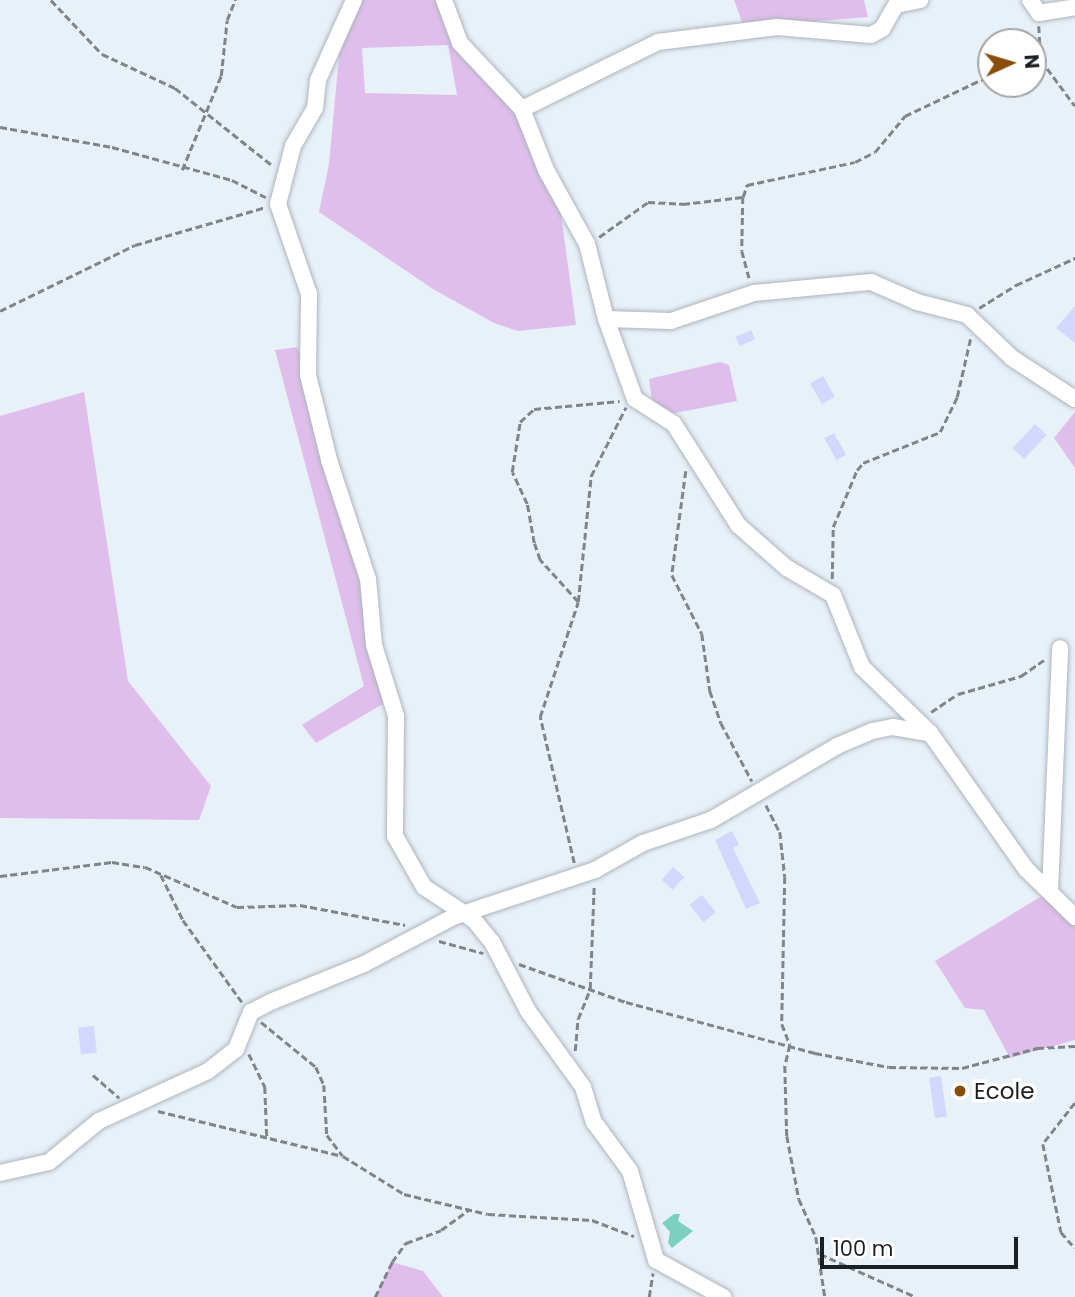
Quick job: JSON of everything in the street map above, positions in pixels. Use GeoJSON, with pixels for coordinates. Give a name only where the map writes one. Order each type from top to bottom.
{"type":"FeatureCollection","features":[{"type":"Feature","properties":{"kind":"street"},"geometry":{"type":"LineString","coordinates":[[354,0],[318,80],[315,108],[293,146],[287,179],[278,204],[309,294],[308,375],[329,460],[368,579],[374,645],[396,716],[395,836],[424,887],[465,914],[504,961],[528,1012],[578,1079],[594,1122],[630,1171],[656,1260],[723,1297]]}},
{"type":"Feature","properties":{"kind":"street"},"geometry":{"type":"LineString","coordinates":[[444,0],[460,43],[522,109],[546,170],[587,244],[606,319],[635,399],[666,417],[688,442],[738,524],[787,568],[833,595],[863,667],[930,733],[1026,869],[1075,918]]}},
{"type":"Feature","properties":{"kind":"street"},"geometry":{"type":"LineString","coordinates":[[522,109],[658,42],[777,27],[871,35],[882,29],[896,5],[920,0]]}},
{"type":"Feature","properties":{"kind":"street"},"geometry":{"type":"LineString","coordinates":[[1035,6],[1075,7]]}},
{"type":"Feature","properties":{"kind":"street"},"geometry":{"type":"LineString","coordinates":[[606,319],[671,321],[754,293],[871,282],[917,302],[972,319],[1012,358],[1075,399]]}},
{"type":"Feature","properties":{"kind":"street"},"geometry":{"type":"LineString","coordinates":[[1050,891],[1060,648]]}},
{"type":"Feature","properties":{"kind":"street"},"geometry":{"type":"LineString","coordinates":[[0,1173],[49,1162],[99,1121],[208,1071],[236,1049],[241,1029],[252,1014],[364,964],[422,930],[595,870],[643,843],[711,820],[837,746],[872,731],[893,727],[930,733]]}},
{"type":"Feature","properties":{"kind":"path"},"geometry":{"type":"LineString","coordinates":[[51,0],[102,54],[175,88],[287,179]]}},
{"type":"Feature","properties":{"kind":"path"},"geometry":{"type":"LineString","coordinates":[[182,170],[221,76],[227,20],[235,0]]}},
{"type":"Feature","properties":{"kind":"path"},"geometry":{"type":"LineString","coordinates":[[1035,6],[1036,28]]}},
{"type":"Feature","properties":{"kind":"path"},"geometry":{"type":"LineString","coordinates":[[1047,64],[1075,106]]}},
{"type":"Feature","properties":{"kind":"path"},"geometry":{"type":"LineString","coordinates":[[754,293],[742,251],[743,197],[747,185],[865,157],[876,152],[905,116],[977,82]]}},
{"type":"Feature","properties":{"kind":"path"},"geometry":{"type":"LineString","coordinates":[[0,127],[112,147],[182,170],[232,180],[278,204]]}},
{"type":"Feature","properties":{"kind":"path"},"geometry":{"type":"LineString","coordinates":[[587,244],[648,202],[683,204],[743,197]]}},
{"type":"Feature","properties":{"kind":"path"},"geometry":{"type":"LineString","coordinates":[[0,311],[135,245],[278,204]]}},
{"type":"Feature","properties":{"kind":"path"},"geometry":{"type":"LineString","coordinates":[[833,595],[833,527],[857,470],[863,463],[940,432],[957,397],[972,319],[1016,285],[1075,258]]}},
{"type":"Feature","properties":{"kind":"path"},"geometry":{"type":"LineString","coordinates":[[578,603],[540,559],[534,543],[527,504],[512,472],[520,422],[534,409],[635,399]]}},
{"type":"Feature","properties":{"kind":"path"},"geometry":{"type":"LineString","coordinates":[[577,876],[539,727],[578,603],[591,477],[620,412],[635,399]]}},
{"type":"Feature","properties":{"kind":"path"},"geometry":{"type":"LineString","coordinates":[[688,442],[672,575],[702,634],[707,680],[720,723],[780,832],[787,940],[782,1024],[790,1045],[785,1066],[787,1136],[800,1199],[820,1254],[825,1297]]}},
{"type":"Feature","properties":{"kind":"path"},"geometry":{"type":"LineString","coordinates":[[917,722],[958,694],[1021,676],[1060,648]]}},
{"type":"Feature","properties":{"kind":"path"},"geometry":{"type":"LineString","coordinates":[[0,876],[112,862],[145,867],[237,907],[300,905],[376,917],[422,930],[447,946],[590,989],[790,1045],[889,1067],[943,1069],[1010,1058],[1037,1048],[1075,1046]]}},
{"type":"Feature","properties":{"kind":"path"},"geometry":{"type":"LineString","coordinates":[[578,1079],[578,1019],[590,989],[595,870]]}},
{"type":"Feature","properties":{"kind":"path"},"geometry":{"type":"LineString","coordinates":[[161,874],[183,920],[252,1014],[316,1067],[324,1084],[327,1135],[343,1156]]}},
{"type":"Feature","properties":{"kind":"path"},"geometry":{"type":"LineString","coordinates":[[241,1029],[265,1087],[267,1138]]}},
{"type":"Feature","properties":{"kind":"path"},"geometry":{"type":"LineString","coordinates":[[93,1074],[109,1093],[132,1105]]}},
{"type":"Feature","properties":{"kind":"path"},"geometry":{"type":"LineString","coordinates":[[1075,1103],[1044,1144],[1061,1232],[1075,1248]]}},
{"type":"Feature","properties":{"kind":"path"},"geometry":{"type":"LineString","coordinates":[[157,1111],[343,1156],[404,1194],[469,1210],[592,1220],[650,1242]]}},
{"type":"Feature","properties":{"kind":"path"},"geometry":{"type":"LineString","coordinates":[[375,1297],[406,1242],[441,1230],[469,1210]]}},
{"type":"Feature","properties":{"kind":"path"},"geometry":{"type":"LineString","coordinates":[[820,1254],[916,1297]]}},
{"type":"Feature","properties":{"kind":"path"},"geometry":{"type":"LineString","coordinates":[[649,1297],[656,1260]]}},
{"type":"Feature","properties":{"kind":"shaded area"},"geometry":{"type":"Polygon","coordinates":[[[354,0],[444,0],[460,43],[518,104],[558,192],[576,325],[518,331],[494,323],[433,289],[319,212],[329,164],[341,35],[354,0]],[[448,45],[362,48],[365,93],[457,95],[448,45]]]}},
{"type":"Feature","properties":{"kind":"shaded area"},"geometry":{"type":"Polygon","coordinates":[[[734,0],[864,0],[868,17],[744,27],[734,0]]]}},
{"type":"Feature","properties":{"kind":"shaded area"},"geometry":{"type":"Polygon","coordinates":[[[297,347],[308,375],[393,698],[316,743],[302,725],[364,686],[275,350],[297,347]]]}},
{"type":"Feature","properties":{"kind":"shaded area"},"geometry":{"type":"Polygon","coordinates":[[[720,362],[729,365],[737,401],[670,414],[652,401],[649,379],[720,362]]]}},
{"type":"Feature","properties":{"kind":"shaded area"},"geometry":{"type":"Polygon","coordinates":[[[84,392],[128,681],[211,786],[199,820],[0,818],[0,416],[84,392]]]}},
{"type":"Feature","properties":{"kind":"shaded area"},"geometry":{"type":"Polygon","coordinates":[[[1075,412],[1075,468],[1054,438],[1075,412]]]}},
{"type":"Feature","properties":{"kind":"shaded area"},"geometry":{"type":"Polygon","coordinates":[[[1050,891],[1075,917],[1075,1040],[1010,1058],[984,1010],[965,1008],[935,961],[1050,891]]]}},
{"type":"Feature","properties":{"kind":"shaded area"},"geometry":{"type":"Polygon","coordinates":[[[674,1214],[680,1214],[678,1221],[693,1231],[672,1248],[668,1243],[670,1232],[662,1223],[674,1214]]]}},
{"type":"Feature","properties":{"kind":"shaded area"},"geometry":{"type":"Polygon","coordinates":[[[392,1262],[423,1271],[443,1297],[375,1297],[392,1262]]]}},
{"type":"Feature","properties":{"kind":"building"},"geometry":{"type":"Polygon","coordinates":[[[1075,306],[1075,343],[1056,328],[1075,306]]]}},
{"type":"Feature","properties":{"kind":"building"},"geometry":{"type":"Polygon","coordinates":[[[751,330],[755,339],[740,346],[735,337],[751,330]]]}},
{"type":"Feature","properties":{"kind":"building"},"geometry":{"type":"Polygon","coordinates":[[[823,376],[835,397],[822,404],[810,384],[823,376]]]}},
{"type":"Feature","properties":{"kind":"building"},"geometry":{"type":"Polygon","coordinates":[[[1035,424],[1047,435],[1024,459],[1012,448],[1035,424]]]}},
{"type":"Feature","properties":{"kind":"building"},"geometry":{"type":"Polygon","coordinates":[[[834,433],[846,455],[836,460],[824,438],[834,433]]]}},
{"type":"Feature","properties":{"kind":"building"},"geometry":{"type":"Polygon","coordinates":[[[732,831],[739,845],[733,848],[760,903],[746,909],[715,840],[732,831]]]}},
{"type":"Feature","properties":{"kind":"building"},"geometry":{"type":"Polygon","coordinates":[[[673,867],[684,877],[673,890],[662,880],[673,867]]]}},
{"type":"Feature","properties":{"kind":"building"},"geometry":{"type":"Polygon","coordinates":[[[702,895],[716,912],[703,922],[690,905],[702,895]]]}},
{"type":"Feature","properties":{"kind":"building"},"geometry":{"type":"Polygon","coordinates":[[[94,1026],[97,1053],[81,1055],[78,1028],[94,1026]]]}},
{"type":"Feature","properties":{"kind":"building"},"geometry":{"type":"Polygon","coordinates":[[[941,1076],[947,1117],[935,1118],[929,1078],[941,1076]]]}},
{"type":"Feature","properties":{"kind":"place","name":"Ecole"},"geometry":{"type":"Point","coordinates":[960,1091]}}]}
